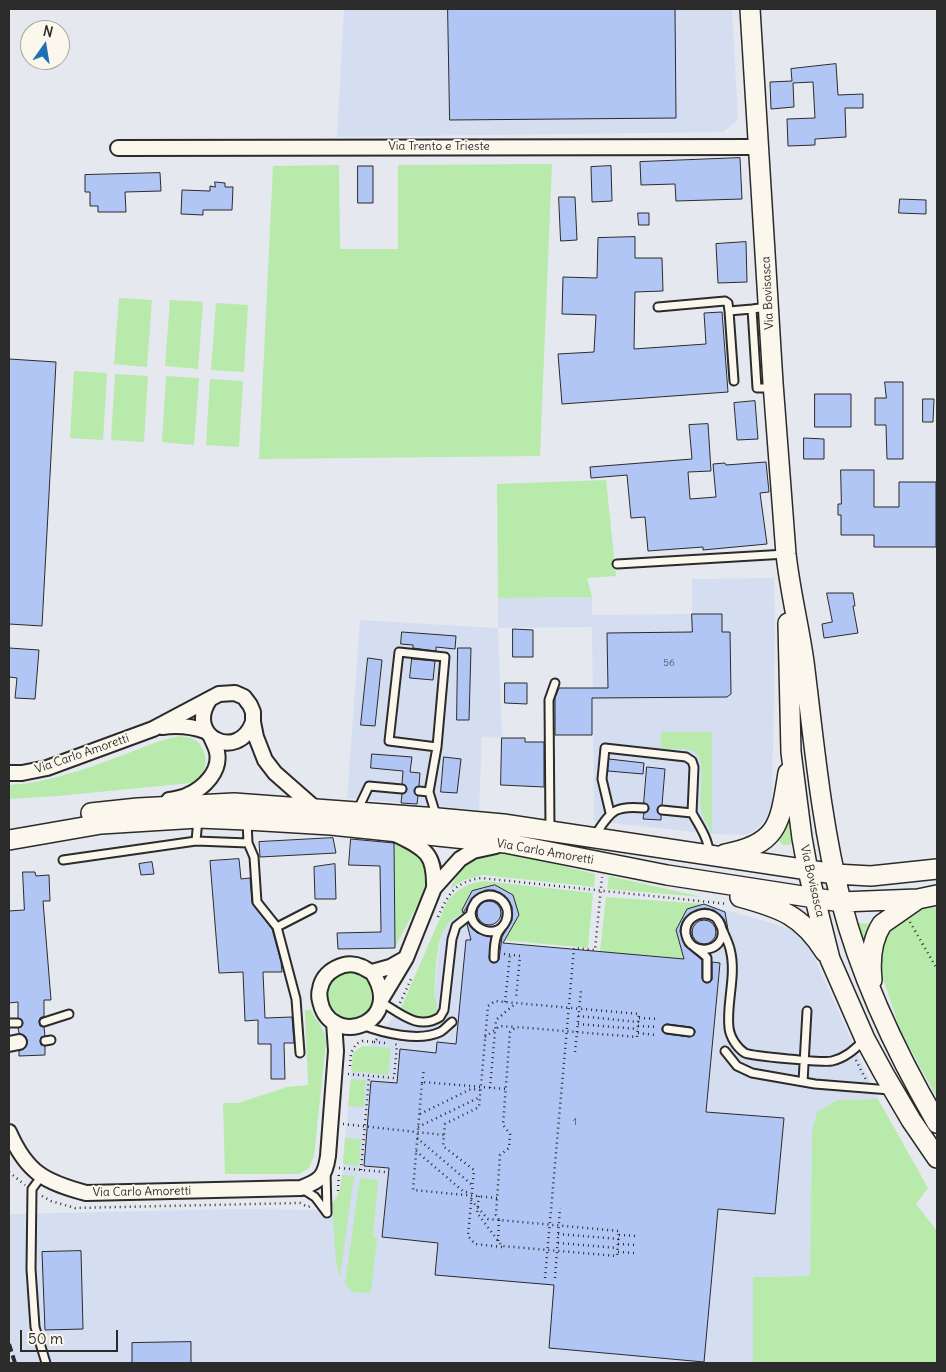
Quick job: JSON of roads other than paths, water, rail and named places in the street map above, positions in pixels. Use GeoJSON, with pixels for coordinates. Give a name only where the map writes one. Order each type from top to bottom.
{"type":"FeatureCollection","features":[{"type":"Feature","properties":{"kind":"street","name":"Via Bovisasca"},"geometry":{"type":"LineString","coordinates":[[750,9],[759,146],[761,308],[774,388],[788,576],[791,752],[802,838],[808,871],[830,959],[865,1039],[911,1120],[937,1158]]}},
{"type":"Feature","properties":{"kind":"street","name":"Via Trento e Trieste"},"geometry":{"type":"LineString","coordinates":[[118,148],[759,146]]}},
{"type":"Feature","properties":{"kind":"street","name":"Via Bovisasca"},"geometry":{"type":"LineString","coordinates":[[788,576],[799,628],[828,843],[841,902],[860,963],[875,1000],[907,1068],[937,1123]]}},
{"type":"Feature","properties":{"kind":"street","name":"Via Carlo Amoretti"},"geometry":{"type":"LineString","coordinates":[[9,772],[22,773],[47,768],[153,729],[219,694],[225,692],[234,693],[244,697],[250,705],[253,712],[256,737],[265,760],[275,773],[316,809]]}},
{"type":"Feature","properties":{"kind":"street","name":"Via Carlo Amoretti"},"geometry":{"type":"LineString","coordinates":[[138,808],[188,796],[212,776],[216,766],[217,754],[202,716],[204,707],[210,699]]}},
{"type":"Feature","properties":{"kind":"street","name":"Via Carlo Amoretti"},"geometry":{"type":"LineString","coordinates":[[153,729],[180,726],[208,734],[219,742],[228,744],[244,737],[250,730],[253,722]]}},
{"type":"Feature","properties":{"kind":"street"},"geometry":{"type":"LineString","coordinates":[[711,856],[744,851],[762,843],[769,836],[778,820],[791,752]]}},
{"type":"Feature","properties":{"kind":"street","name":"Via Carlo Amoretti"},"geometry":{"type":"LineString","coordinates":[[9,828],[94,813],[138,808],[234,803],[503,824],[835,874],[871,876],[937,869]]}},
{"type":"Feature","properties":{"kind":"street","name":"Via Carlo Amoretti"},"geometry":{"type":"LineString","coordinates":[[9,840],[101,824],[198,818],[331,825],[505,843],[667,875],[841,902],[918,899]]}},
{"type":"Feature","properties":{"kind":"street"},"geometry":{"type":"LineString","coordinates":[[381,1000],[406,958],[434,888],[435,870],[429,856],[418,846],[391,832]]}},
{"type":"Feature","properties":{"kind":"street"},"geometry":{"type":"LineString","coordinates":[[434,888],[460,859],[473,851],[505,843]]}},
{"type":"Feature","properties":{"kind":"street"},"geometry":{"type":"LineString","coordinates":[[667,875],[751,900],[790,914],[805,924],[830,959]]}},
{"type":"Feature","properties":{"kind":"street"},"geometry":{"type":"LineString","coordinates":[[875,1000],[871,962],[877,933],[882,924],[918,899],[937,895]]}},
{"type":"Feature","properties":{"kind":"street"},"geometry":{"type":"LineString","coordinates":[[372,972],[390,967],[406,958]]}},
{"type":"Feature","properties":{"kind":"street"},"geometry":{"type":"LineString","coordinates":[[336,1051],[356,1026],[372,1019],[379,1009],[381,1000],[380,984],[372,972],[360,966],[348,964],[335,968],[325,977],[320,988],[320,1001],[324,1014],[334,1022],[356,1026]]}},
{"type":"Feature","properties":{"kind":"street"},"geometry":{"type":"LineString","coordinates":[[301,1188],[315,1183],[331,1168],[336,1051],[334,1022]]}},
{"type":"Feature","properties":{"kind":"street","name":"Via Carlo Amoretti"},"geometry":{"type":"LineString","coordinates":[[9,1132],[22,1158],[41,1176],[60,1186],[86,1193],[301,1188]]}},
{"type":"Feature","properties":{"kind":"lane"},"geometry":{"type":"LineString","coordinates":[[658,307],[725,301],[728,303],[734,381]]}},
{"type":"Feature","properties":{"kind":"lane"},"geometry":{"type":"LineString","coordinates":[[729,311],[761,308]]}},
{"type":"Feature","properties":{"kind":"lane"},"geometry":{"type":"LineString","coordinates":[[617,564],[786,554]]}},
{"type":"Feature","properties":{"kind":"lane"},"geometry":{"type":"LineString","coordinates":[[436,747],[389,740],[399,652],[445,658],[436,747],[429,792],[438,818]]}},
{"type":"Feature","properties":{"kind":"lane"},"geometry":{"type":"LineString","coordinates":[[550,831],[549,700],[555,683]]}},
{"type":"Feature","properties":{"kind":"lane"},"geometry":{"type":"LineString","coordinates":[[610,814],[602,779],[605,748],[686,757],[692,761],[694,766],[692,813],[709,846],[711,856]]}},
{"type":"Feature","properties":{"kind":"lane"},"geometry":{"type":"LineString","coordinates":[[357,812],[369,786],[402,789]]}},
{"type":"Feature","properties":{"kind":"lane"},"geometry":{"type":"LineString","coordinates":[[418,791],[429,792]]}},
{"type":"Feature","properties":{"kind":"lane"},"geometry":{"type":"LineString","coordinates":[[594,838],[610,814],[628,806],[644,808]]}},
{"type":"Feature","properties":{"kind":"lane"},"geometry":{"type":"LineString","coordinates":[[662,810],[692,813]]}},
{"type":"Feature","properties":{"kind":"lane"},"geometry":{"type":"LineString","coordinates":[[196,841],[198,818]]}},
{"type":"Feature","properties":{"kind":"lane"},"geometry":{"type":"LineString","coordinates":[[248,820],[248,843],[254,857],[257,902],[277,927],[296,998],[300,1053]]}},
{"type":"Feature","properties":{"kind":"lane"},"geometry":{"type":"LineString","coordinates":[[63,860],[196,841],[248,843]]}},
{"type":"Feature","properties":{"kind":"lane"},"geometry":{"type":"LineString","coordinates":[[381,1000],[412,1020],[427,1022],[440,1017],[444,1010],[452,939],[456,926],[472,909],[478,899],[489,896],[504,902],[507,919],[496,940],[494,958]]}},
{"type":"Feature","properties":{"kind":"lane"},"geometry":{"type":"LineString","coordinates":[[277,927],[312,909]]}},
{"type":"Feature","properties":{"kind":"lane"},"geometry":{"type":"LineString","coordinates":[[472,909],[475,925],[484,931],[490,932],[502,926]]}},
{"type":"Feature","properties":{"kind":"lane"},"geometry":{"type":"LineString","coordinates":[[707,978],[707,958],[688,941],[686,936],[689,923],[695,916],[706,913],[720,922],[722,933],[729,945],[733,959],[729,1029],[733,1042],[746,1053],[819,1062],[832,1061],[852,1053],[865,1039]]}},
{"type":"Feature","properties":{"kind":"lane"},"geometry":{"type":"LineString","coordinates":[[697,948],[708,950],[718,944],[722,933]]}},
{"type":"Feature","properties":{"kind":"lane"},"geometry":{"type":"LineString","coordinates":[[803,1082],[808,1011]]}},
{"type":"Feature","properties":{"kind":"lane"},"geometry":{"type":"LineString","coordinates":[[44,1022],[49,1022],[69,1014]]}},
{"type":"Feature","properties":{"kind":"lane"},"geometry":{"type":"LineString","coordinates":[[356,1026],[381,1032],[426,1036],[441,1031],[452,1022]]}},
{"type":"Feature","properties":{"kind":"lane"},"geometry":{"type":"LineString","coordinates":[[9,1023],[18,1023]]}},
{"type":"Feature","properties":{"kind":"lane"},"geometry":{"type":"LineString","coordinates":[[667,1029],[690,1032]]}},
{"type":"Feature","properties":{"kind":"lane"},"geometry":{"type":"LineString","coordinates":[[725,1051],[737,1066],[752,1073],[803,1082],[871,1090],[893,1090]]}},
{"type":"Feature","properties":{"kind":"lane"},"geometry":{"type":"LineString","coordinates":[[301,1188],[315,1197],[327,1213],[331,1168]]}},
{"type":"Feature","properties":{"kind":"lane"},"geometry":{"type":"LineString","coordinates":[[41,1176],[32,1189],[30,1269],[35,1327],[46,1363]]}},
{"type":"Feature","properties":{"kind":"railway"},"geometry":{"type":"LineString","coordinates":[[9,1344],[15,1363]]}}]}
